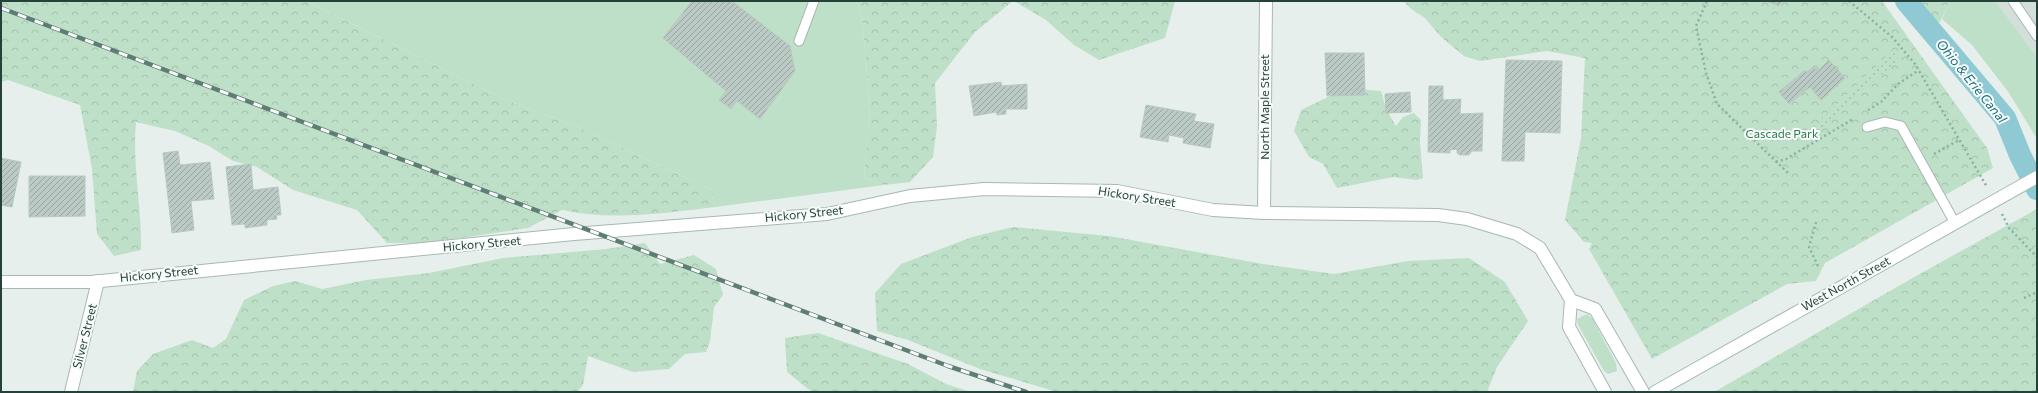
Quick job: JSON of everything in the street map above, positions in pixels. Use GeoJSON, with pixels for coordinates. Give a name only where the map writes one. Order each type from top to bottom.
{"type":"FeatureCollection","features":[{"type":"Feature","properties":{"kind":"street","name":"North Maple Street"},"geometry":{"type":"LineString","coordinates":[[1264,213],[1266,1]]}},
{"type":"Feature","properties":{"kind":"street","name":"West North Street"},"geometry":{"type":"LineString","coordinates":[[1654,392],[2037,177]]}},
{"type":"Feature","properties":{"kind":"street","name":"Hickory Street"},"geometry":{"type":"LineString","coordinates":[[1,282],[98,281],[574,234],[827,214],[910,196],[984,189],[1118,191],[1214,210],[1264,213],[1438,215],[1467,219],[1495,226],[1520,235],[1540,248],[1571,300]]}},
{"type":"Feature","properties":{"kind":"street","name":"Silver Street"},"geometry":{"type":"LineString","coordinates":[[71,392],[98,281]]}},
{"type":"Feature","properties":{"kind":"street"},"geometry":{"type":"LineString","coordinates":[[1605,392],[1569,328],[1571,300],[1595,309],[1643,392]]}},
{"type":"Feature","properties":{"kind":"lane"},"geometry":{"type":"LineString","coordinates":[[799,41],[814,1]]}},
{"type":"Feature","properties":{"kind":"lane"},"geometry":{"type":"LineString","coordinates":[[2013,1],[2037,36]]}},
{"type":"Feature","properties":{"kind":"lane"},"geometry":{"type":"LineString","coordinates":[[1867,127],[1885,122],[1901,126],[1955,223]]}},
{"type":"Feature","properties":{"kind":"path"},"geometry":{"type":"LineString","coordinates":[[1707,1],[1696,26],[1706,73],[1717,104],[1790,175]]}},
{"type":"Feature","properties":{"kind":"path"},"geometry":{"type":"LineString","coordinates":[[1849,1],[1892,37],[1919,70],[1983,181]]}},
{"type":"Feature","properties":{"kind":"path"},"geometry":{"type":"LineString","coordinates":[[1863,113],[1880,102],[1898,84],[1919,70]]}},
{"type":"Feature","properties":{"kind":"path"},"geometry":{"type":"LineString","coordinates":[[1776,162],[1786,159],[1856,117]]}},
{"type":"Feature","properties":{"kind":"path"},"geometry":{"type":"LineString","coordinates":[[1921,161],[1959,140]]}},
{"type":"Feature","properties":{"kind":"path"},"geometry":{"type":"LineString","coordinates":[[2004,218],[2009,228],[2037,256]]}},
{"type":"Feature","properties":{"kind":"path"},"geometry":{"type":"LineString","coordinates":[[1816,222],[1808,248],[1818,266]]}},
{"type":"Feature","properties":{"kind":"path"},"geometry":{"type":"LineString","coordinates":[[2024,298],[2037,292]]}},
{"type":"Feature","properties":{"kind":"shaded area"},"geometry":{"type":"Polygon","coordinates":[[[1995,1],[2037,1],[2037,57],[1998,6],[1995,1]]]}},
{"type":"Feature","properties":{"kind":"green space"},"geometry":{"type":"Polygon","coordinates":[[[1,1],[306,1],[506,100],[578,127],[712,190],[715,207],[638,215],[600,215],[562,210],[528,228],[428,243],[387,243],[357,210],[293,190],[257,167],[233,161],[209,146],[175,131],[136,122],[135,154],[141,250],[114,256],[97,234],[92,169],[80,105],[8,80],[1,82],[1,1]]]}},
{"type":"Feature","properties":{"kind":"green space"},"geometry":{"type":"Polygon","coordinates":[[[306,1],[857,1],[862,16],[870,107],[864,178],[884,185],[715,207],[712,190],[578,127],[506,100],[306,1]]]}},
{"type":"Feature","properties":{"kind":"green space"},"geometry":{"type":"Polygon","coordinates":[[[857,1],[1013,1],[975,32],[935,83],[937,126],[933,157],[910,182],[884,185],[864,178],[870,107],[862,16],[857,1]]]}},
{"type":"Feature","properties":{"kind":"green space"},"geometry":{"type":"Polygon","coordinates":[[[1014,1],[1175,1],[1165,38],[1099,60],[1074,45],[1046,20],[1014,1]]]}},
{"type":"Feature","properties":{"kind":"green space","name":"Cascade Park"},"geometry":{"type":"Polygon","coordinates":[[[1404,1],[1882,1],[1987,148],[1993,168],[1825,263],[1816,281],[1787,284],[1652,359],[1589,249],[1592,243],[1584,242],[1565,220],[1581,138],[1585,58],[1547,51],[1480,61],[1464,56],[1441,37],[1425,18],[1410,8],[1404,1]]]}},
{"type":"Feature","properties":{"kind":"green space"},"geometry":{"type":"Polygon","coordinates":[[[1894,1],[1950,1],[1940,22],[1914,19],[1894,1]]]}},
{"type":"Feature","properties":{"kind":"green space"},"geometry":{"type":"Polygon","coordinates":[[[1950,1],[1995,1],[2037,57],[2037,139],[2009,93],[1972,45],[1942,19],[1950,1]]]}},
{"type":"Feature","properties":{"kind":"green space"},"geometry":{"type":"Polygon","coordinates":[[[1894,49],[1898,56],[1897,61],[1809,139],[1806,134],[1894,49]]]}},
{"type":"Feature","properties":{"kind":"green space"},"geometry":{"type":"Polygon","coordinates":[[[1354,89],[1381,91],[1386,109],[1396,126],[1403,117],[1414,113],[1421,120],[1420,142],[1423,178],[1417,180],[1393,177],[1337,188],[1323,164],[1309,157],[1294,131],[1301,110],[1328,97],[1354,89]]]}},
{"type":"Feature","properties":{"kind":"green space"},"geometry":{"type":"Polygon","coordinates":[[[2037,209],[2037,392],[1714,392],[1916,276],[2037,209]]]}},
{"type":"Feature","properties":{"kind":"green space"},"geometry":{"type":"Polygon","coordinates":[[[1013,227],[1109,236],[1263,264],[1334,274],[1408,261],[1469,258],[1505,282],[1528,321],[1497,367],[1487,392],[1057,392],[980,369],[908,340],[877,331],[875,293],[901,264],[972,237],[1013,227]]]}},
{"type":"Feature","properties":{"kind":"green space"},"geometry":{"type":"Polygon","coordinates":[[[645,243],[660,264],[694,255],[716,269],[723,295],[714,307],[710,341],[706,352],[685,354],[669,369],[633,372],[588,356],[583,385],[577,392],[133,392],[137,371],[153,354],[192,340],[213,348],[226,339],[244,300],[273,286],[295,281],[322,289],[366,280],[429,273],[503,258],[606,249],[645,243]]]}},
{"type":"Feature","properties":{"kind":"green space"},"geometry":{"type":"Polygon","coordinates":[[[1587,314],[1592,318],[1616,363],[1617,371],[1608,374],[1604,371],[1578,325],[1577,319],[1587,314]]]}},
{"type":"Feature","properties":{"kind":"green space"},"geometry":{"type":"Polygon","coordinates":[[[818,333],[908,364],[946,384],[971,392],[814,392],[787,372],[785,338],[818,333]]]}},
{"type":"Feature","properties":{"kind":"building"},"geometry":{"type":"Polygon","coordinates":[[[692,1],[732,1],[790,46],[795,71],[760,119],[737,101],[731,109],[719,100],[726,91],[663,38],[692,1]]]}},
{"type":"Feature","properties":{"kind":"building"},"geometry":{"type":"Polygon","coordinates":[[[1767,1],[1781,1],[1779,6],[1767,1]]]}},
{"type":"Feature","properties":{"kind":"building"},"geometry":{"type":"Polygon","coordinates":[[[1325,53],[1364,53],[1365,95],[1327,96],[1325,53]]]}},
{"type":"Feature","properties":{"kind":"building"},"geometry":{"type":"Polygon","coordinates":[[[1506,60],[1562,61],[1560,133],[1525,132],[1524,161],[1502,161],[1506,60]]]}},
{"type":"Feature","properties":{"kind":"building"},"geometry":{"type":"Polygon","coordinates":[[[1829,60],[1845,78],[1821,100],[1810,87],[1789,104],[1779,92],[1805,70],[1807,72],[1813,67],[1819,70],[1829,60]]]}},
{"type":"Feature","properties":{"kind":"building"},"geometry":{"type":"Polygon","coordinates":[[[1001,82],[1002,86],[1027,84],[1027,109],[1006,109],[1006,114],[997,115],[996,112],[974,116],[969,86],[1001,82]]]}},
{"type":"Feature","properties":{"kind":"building"},"geometry":{"type":"Polygon","coordinates":[[[1429,86],[1443,86],[1443,100],[1461,99],[1460,114],[1483,113],[1482,151],[1472,151],[1469,155],[1460,155],[1457,153],[1457,149],[1450,150],[1450,153],[1428,152],[1429,86]]]}},
{"type":"Feature","properties":{"kind":"building"},"geometry":{"type":"Polygon","coordinates":[[[1410,92],[1411,112],[1386,113],[1385,94],[1410,92]]]}},
{"type":"Feature","properties":{"kind":"building"},"geometry":{"type":"Polygon","coordinates":[[[1146,105],[1196,114],[1194,121],[1214,124],[1210,148],[1183,143],[1184,138],[1169,135],[1168,142],[1140,137],[1146,105]]]}},
{"type":"Feature","properties":{"kind":"building"},"geometry":{"type":"Polygon","coordinates":[[[178,151],[180,165],[210,162],[214,199],[191,201],[194,230],[172,233],[163,153],[178,151]]]}},
{"type":"Feature","properties":{"kind":"building"},"geometry":{"type":"Polygon","coordinates":[[[1,158],[21,162],[12,207],[1,205],[1,158]]]}},
{"type":"Feature","properties":{"kind":"building"},"geometry":{"type":"Polygon","coordinates":[[[251,164],[253,190],[278,187],[281,215],[276,215],[277,219],[267,220],[267,225],[245,228],[245,224],[232,225],[226,167],[251,164]]]}},
{"type":"Feature","properties":{"kind":"building"},"geometry":{"type":"Polygon","coordinates":[[[29,176],[85,176],[85,216],[29,217],[29,176]]]}},
{"type":"Feature","properties":{"kind":"waterway","name":"Ohio & Erie Canal"},"geometry":{"type":"LineString","coordinates":[[1906,1],[2005,118],[2020,155],[2037,189]]}},
{"type":"Feature","properties":{"kind":"railway"},"geometry":{"type":"LineString","coordinates":[[1,8],[948,366],[1026,392]]}}]}
